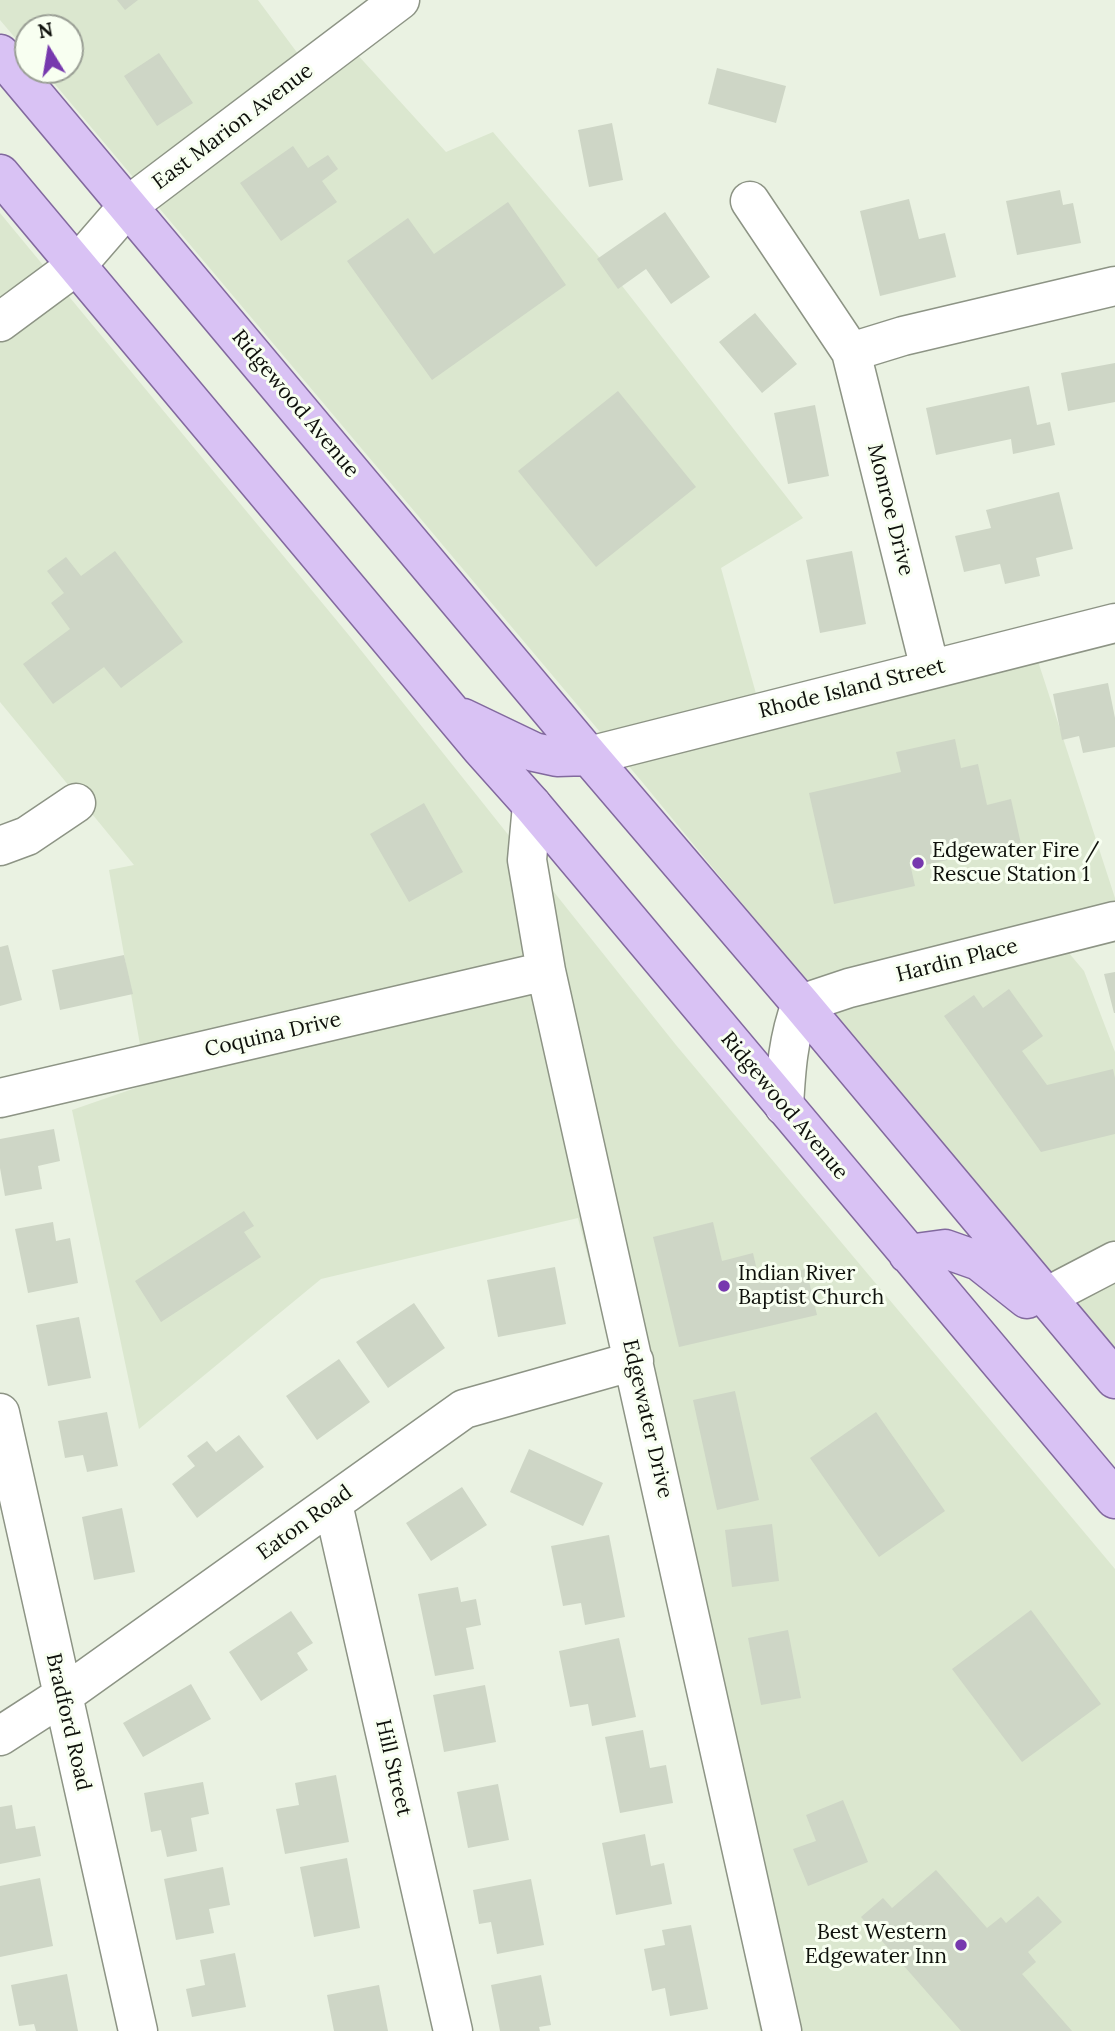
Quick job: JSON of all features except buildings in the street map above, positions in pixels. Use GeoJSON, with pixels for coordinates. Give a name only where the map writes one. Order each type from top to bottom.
{"type":"FeatureCollection","features":[{"type":"Feature","properties":{"kind":"main road","name":"Ridgewood Avenue"},"geometry":{"type":"LineString","coordinates":[[0,54],[1115,1379]]}},
{"type":"Feature","properties":{"kind":"main road","name":"Ridgewood Avenue"},"geometry":{"type":"LineString","coordinates":[[0,174],[1115,1499]]}},
{"type":"Feature","properties":{"kind":"main road","name":"Ridgewood Avenue"},"geometry":{"type":"LineString","coordinates":[[452,713],[534,752],[558,757],[589,756]]}},
{"type":"Feature","properties":{"kind":"main road"},"geometry":{"type":"LineString","coordinates":[[908,1254],[945,1249],[979,1261],[1082,1340]]}},
{"type":"Feature","properties":{"kind":"street","name":"East Marion Avenue"},"geometry":{"type":"LineString","coordinates":[[0,322],[77,265],[129,205],[400,0]]}},
{"type":"Feature","properties":{"kind":"street","name":"Monroe Drive"},"geometry":{"type":"LineString","coordinates":[[750,201],[851,352],[930,669]]}},
{"type":"Feature","properties":{"kind":"street"},"geometry":{"type":"LineString","coordinates":[[851,352],[903,335],[1115,286]]}},
{"type":"Feature","properties":{"kind":"street","name":"Rhode Island Street"},"geometry":{"type":"LineString","coordinates":[[589,756],[1115,623]]}},
{"type":"Feature","properties":{"kind":"street"},"geometry":{"type":"LineString","coordinates":[[0,846],[27,836],[76,803]]}},
{"type":"Feature","properties":{"kind":"street","name":"Edgewater Drive"},"geometry":{"type":"LineString","coordinates":[[532,805],[527,860],[546,971],[782,2031]]}},
{"type":"Feature","properties":{"kind":"street","name":"Hardin Place"},"geometry":{"type":"LineString","coordinates":[[801,1004],[849,988],[1115,921]]}},
{"type":"Feature","properties":{"kind":"street","name":"Coquina Drive"},"geometry":{"type":"LineString","coordinates":[[0,1098],[546,971]]}},
{"type":"Feature","properties":{"kind":"street"},"geometry":{"type":"LineString","coordinates":[[784,1106],[786,1060],[792,1027],[801,1004]]}},
{"type":"Feature","properties":{"kind":"street"},"geometry":{"type":"LineString","coordinates":[[1046,1297],[1115,1261]]}},
{"type":"Feature","properties":{"kind":"street","name":"Eaton Road"},"geometry":{"type":"LineString","coordinates":[[0,1736],[62,1696],[464,1409],[634,1361]]}},
{"type":"Feature","properties":{"kind":"street","name":"Bradford Road"},"geometry":{"type":"LineString","coordinates":[[0,1413],[138,2031]]}},
{"type":"Feature","properties":{"kind":"street","name":"Hill Street"},"geometry":{"type":"LineString","coordinates":[[332,1504],[453,2031]]}},
{"type":"Feature","properties":{"kind":"shaded area"},"geometry":{"type":"Polygon","coordinates":[[[0,0],[258,0],[310,70],[345,41],[446,152],[493,132],[605,264],[803,518],[721,568],[760,708],[1035,652],[1115,898],[1115,936],[1063,946],[1084,971],[1115,1052],[1115,1357],[643,783],[55,84],[84,84],[84,14],[14,14],[14,36],[0,20],[0,0]]]}},
{"type":"Feature","properties":{"kind":"shaded area"},"geometry":{"type":"Polygon","coordinates":[[[0,213],[352,639],[676,1045],[1115,1569],[1115,2031],[760,2031],[679,1634],[624,1398],[578,1218],[321,1279],[139,1429],[72,1110],[147,1084],[109,870],[134,865],[0,702],[0,213]]]}},
{"type":"Feature","properties":{"kind":"place","name":"Edgewater Fire / Rescue Station 1"},"geometry":{"type":"Point","coordinates":[918,863]}},
{"type":"Feature","properties":{"kind":"place","name":"Indian River Baptist Church"},"geometry":{"type":"Point","coordinates":[724,1286]}},
{"type":"Feature","properties":{"kind":"place","name":"Best Western Edgewater Inn"},"geometry":{"type":"Point","coordinates":[961,1945]}}]}
